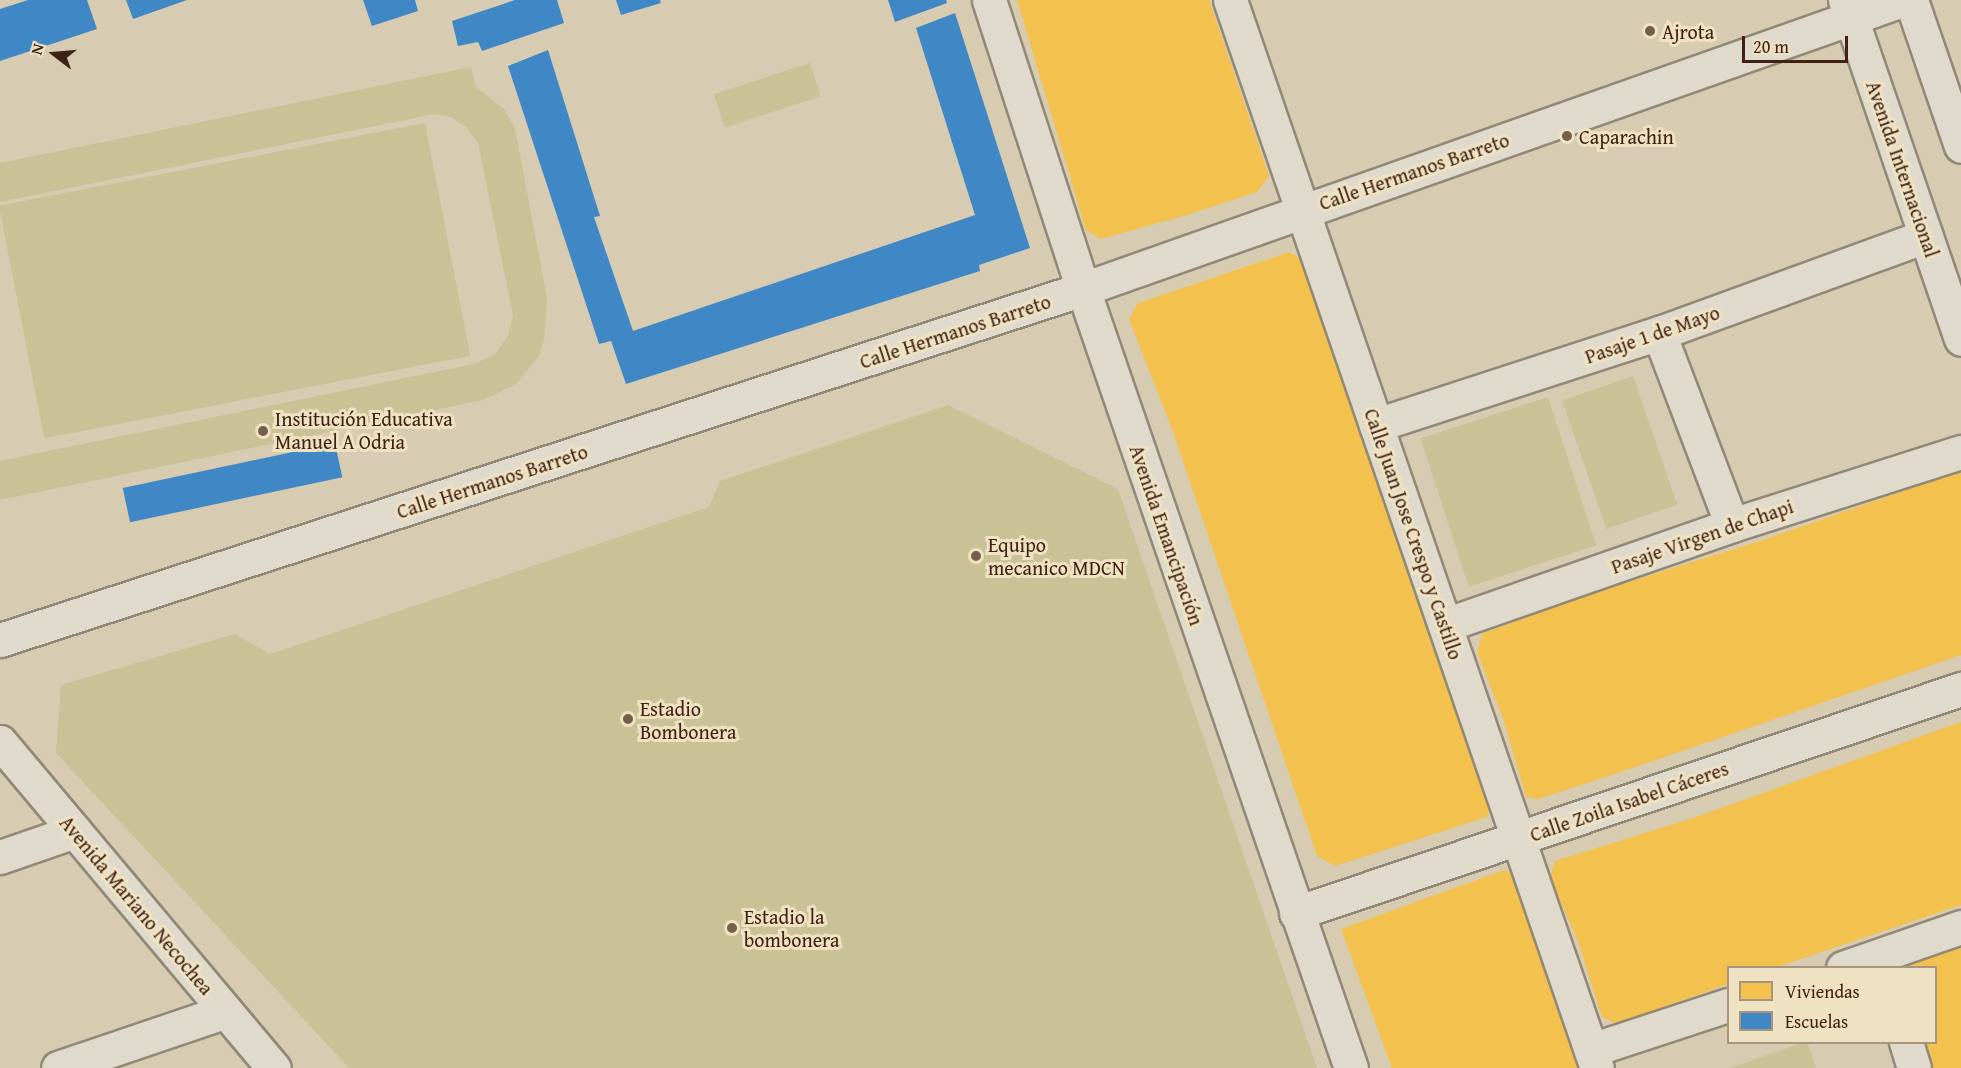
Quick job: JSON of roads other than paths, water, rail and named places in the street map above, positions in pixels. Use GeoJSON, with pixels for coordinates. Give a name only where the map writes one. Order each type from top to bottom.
{"type":"FeatureCollection","features":[{"type":"Feature","properties":{"kind":"street","name":"Avenida Emancipación"},"geometry":{"type":"LineString","coordinates":[[989,0],[1083,289],[1351,1068]]}},
{"type":"Feature","properties":{"kind":"street","name":"Calle Juan Jose Crespo y Castillo"},"geometry":{"type":"LineString","coordinates":[[1230,0],[1594,1059]]}},
{"type":"Feature","properties":{"kind":"street","name":"Calle Hermanos Barreto"},"geometry":{"type":"LineString","coordinates":[[0,640],[1083,289],[1848,10],[1902,0]]}},
{"type":"Feature","properties":{"kind":"street"},"geometry":{"type":"LineString","coordinates":[[1911,0],[1961,146]]}},
{"type":"Feature","properties":{"kind":"street","name":"Avenida Internacional"},"geometry":{"type":"LineString","coordinates":[[1848,10],[1961,339]]}},
{"type":"Feature","properties":{"kind":"street","name":"Pasaje 1 de Mayo"},"geometry":{"type":"LineString","coordinates":[[1376,425],[1659,333],[1926,236]]}},
{"type":"Feature","properties":{"kind":"street"},"geometry":{"type":"LineString","coordinates":[[1659,333],[1732,525]]}},
{"type":"Feature","properties":{"kind":"street","name":"Pasaje Virgen de Chapi"},"geometry":{"type":"LineString","coordinates":[[1445,626],[1732,525],[1961,452]]}},
{"type":"Feature","properties":{"kind":"street","name":"Calle Zoila Isabel Cáceres"},"geometry":{"type":"LineString","coordinates":[[1296,913],[1961,689]]}},
{"type":"Feature","properties":{"kind":"street","name":"Avenida Mariano Necochea"},"geometry":{"type":"LineString","coordinates":[[0,742],[274,1068]]}},
{"type":"Feature","properties":{"kind":"street"},"geometry":{"type":"LineString","coordinates":[[0,857],[75,831]]}},
{"type":"Feature","properties":{"kind":"street"},"geometry":{"type":"LineString","coordinates":[[1855,966],[1879,962],[1961,927]]}},
{"type":"Feature","properties":{"kind":"street"},"geometry":{"type":"LineString","coordinates":[[1594,1059],[1727,1005]]}},
{"type":"Feature","properties":{"kind":"street"},"geometry":{"type":"LineString","coordinates":[[57,1068],[226,1011]]}},
{"type":"Feature","properties":{"kind":"street"},"geometry":{"type":"LineString","coordinates":[[1907,1044],[1914,1068]]}},
{"type":"Feature","properties":{"kind":"place","name":"Ajrota"},"geometry":{"type":"Point","coordinates":[1650,31]}},
{"type":"Feature","properties":{"kind":"place","name":"Caparachin"},"geometry":{"type":"Point","coordinates":[1567,136]}},
{"type":"Feature","properties":{"kind":"place","name":"Institución Educativa Manuel A Odria"},"geometry":{"type":"Point","coordinates":[263,431]}},
{"type":"Feature","properties":{"kind":"place","name":"Equipo mecanico MDCN"},"geometry":{"type":"Point","coordinates":[976,556]}},
{"type":"Feature","properties":{"kind":"place","name":"Estadio Bombonera"},"geometry":{"type":"Point","coordinates":[628,719]}},
{"type":"Feature","properties":{"kind":"place","name":"Estadio la bombonera"},"geometry":{"type":"Point","coordinates":[732,928]}}]}
